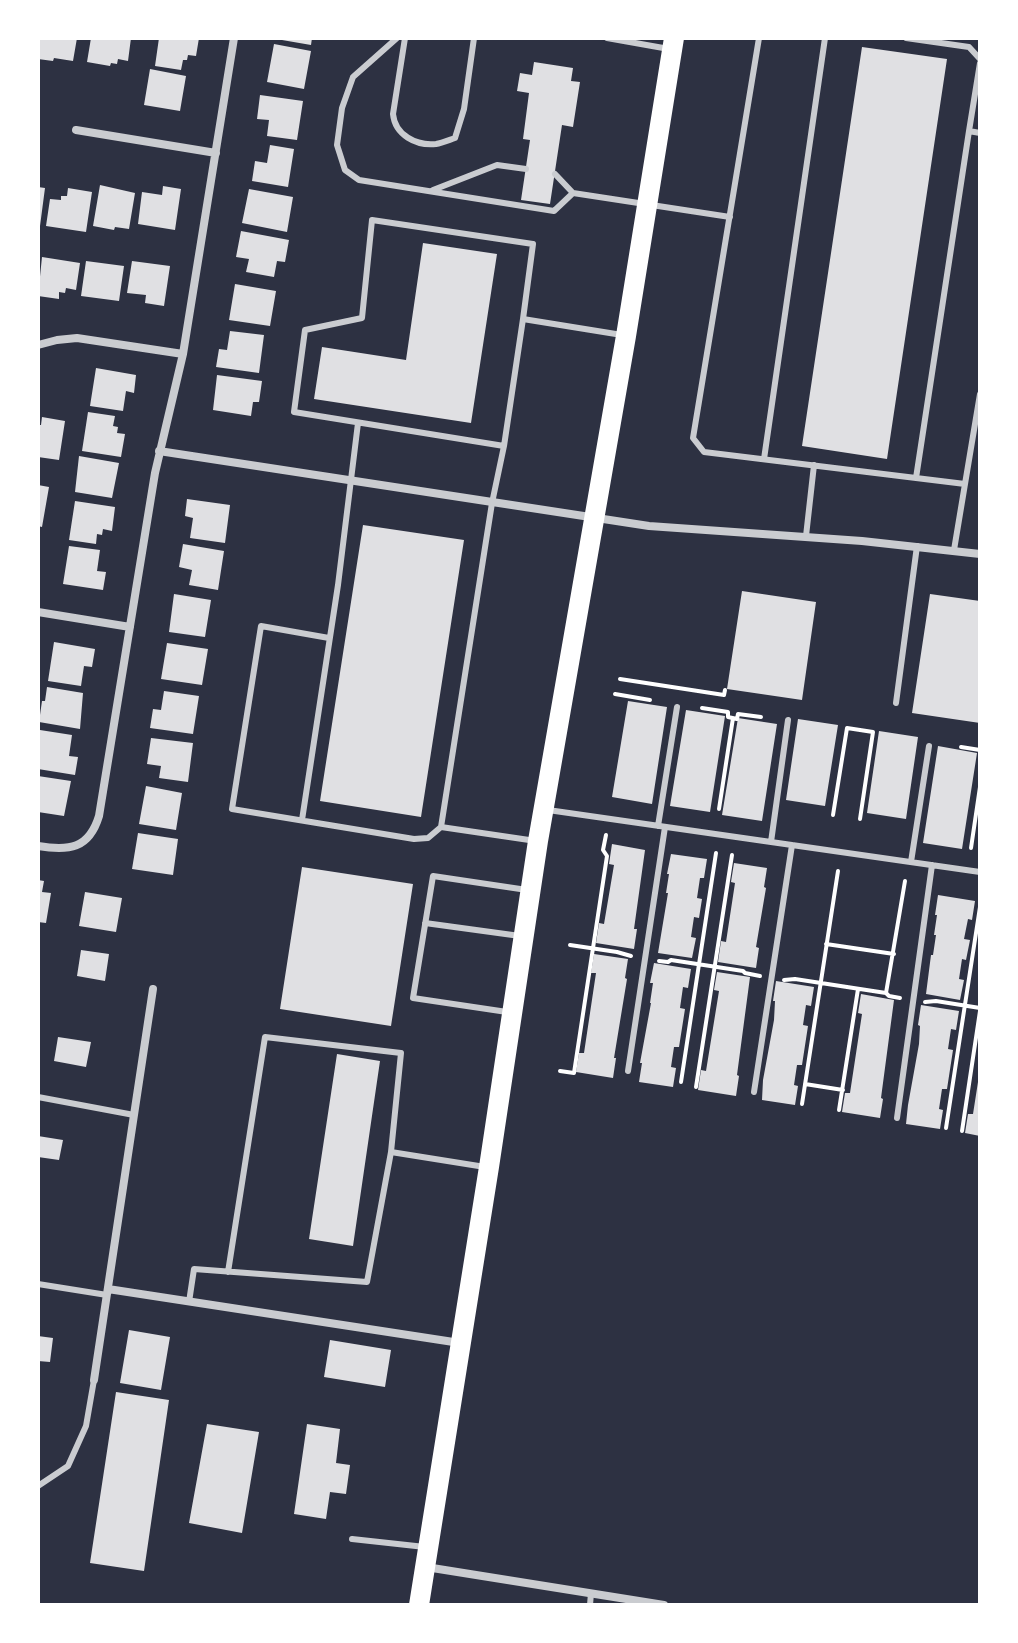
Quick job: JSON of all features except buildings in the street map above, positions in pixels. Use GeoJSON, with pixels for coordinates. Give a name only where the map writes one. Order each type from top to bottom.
{"type":"FeatureCollection","features":[{"type":"Feature","properties":{"kind":"main road"},"geometry":{"type":"LineString","coordinates":[[419,1605],[543,809],[626,336],[673,44]]}},
{"type":"Feature","properties":{"kind":"street"},"geometry":{"type":"LineString","coordinates":[[38,846],[66,848],[84,841],[96,828],[99,816],[159,451],[183,354],[234,38]]}},
{"type":"Feature","properties":{"kind":"street"},"geometry":{"type":"LineString","coordinates":[[76,130],[216,153]]}},
{"type":"Feature","properties":{"kind":"street"},"geometry":{"type":"LineString","coordinates":[[38,345],[77,338],[183,354]]}},
{"type":"Feature","properties":{"kind":"street"},"geometry":{"type":"LineString","coordinates":[[159,451],[655,527],[806,536],[980,554]]}},
{"type":"Feature","properties":{"kind":"street"},"geometry":{"type":"LineString","coordinates":[[38,612],[130,627]]}},
{"type":"Feature","properties":{"kind":"street"},"geometry":{"type":"LineString","coordinates":[[94,1380],[153,989]]}},
{"type":"Feature","properties":{"kind":"street"},"geometry":{"type":"LineString","coordinates":[[107,1292],[461,1343]]}},
{"type":"Feature","properties":{"kind":"street"},"geometry":{"type":"LineString","coordinates":[[427,1557],[591,1593],[664,1605]]}},
{"type":"Feature","properties":{"kind":"lane"},"geometry":{"type":"LineString","coordinates":[[397,38],[353,77],[342,108],[337,145],[345,170],[359,180],[554,211],[573,193]]}},
{"type":"Feature","properties":{"kind":"lane"},"geometry":{"type":"LineString","coordinates":[[405,38],[394,125],[410,140],[435,144],[455,138],[464,109],[474,38]]}},
{"type":"Feature","properties":{"kind":"lane"},"geometry":{"type":"LineString","coordinates":[[607,38],[673,44]]}},
{"type":"Feature","properties":{"kind":"lane"},"geometry":{"type":"LineString","coordinates":[[759,38],[693,438],[704,452],[965,484]]}},
{"type":"Feature","properties":{"kind":"lane"},"geometry":{"type":"LineString","coordinates":[[764,459],[825,38]]}},
{"type":"Feature","properties":{"kind":"lane"},"geometry":{"type":"LineString","coordinates":[[906,38],[969,47],[980,61],[916,478]]}},
{"type":"Feature","properties":{"kind":"lane"},"geometry":{"type":"LineString","coordinates":[[969,131],[980,133]]}},
{"type":"Feature","properties":{"kind":"lane"},"geometry":{"type":"LineString","coordinates":[[429,191],[497,165],[526,169]]}},
{"type":"Feature","properties":{"kind":"lane"},"geometry":{"type":"LineString","coordinates":[[555,174],[573,193],[730,217]]}},
{"type":"Feature","properties":{"kind":"lane"},"geometry":{"type":"LineString","coordinates":[[329,638],[261,626],[232,809],[414,839],[428,838],[441,827],[492,503],[504,446],[533,244],[372,220],[362,318],[305,330],[294,412],[504,446]]}},
{"type":"Feature","properties":{"kind":"lane"},"geometry":{"type":"LineString","coordinates":[[523,319],[626,336]]}},
{"type":"Feature","properties":{"kind":"lane"},"geometry":{"type":"LineString","coordinates":[[954,550],[980,394]]}},
{"type":"Feature","properties":{"kind":"lane"},"geometry":{"type":"LineString","coordinates":[[302,820],[358,423]]}},
{"type":"Feature","properties":{"kind":"lane"},"geometry":{"type":"LineString","coordinates":[[806,536],[814,465]]}},
{"type":"Feature","properties":{"kind":"lane"},"geometry":{"type":"LineString","coordinates":[[896,703],[917,546]]}},
{"type":"Feature","properties":{"kind":"lane"},"geometry":{"type":"LineString","coordinates":[[628,1071],[677,707]]}},
{"type":"Feature","properties":{"kind":"lane"},"geometry":{"type":"LineString","coordinates":[[771,842],[788,720]]}},
{"type":"Feature","properties":{"kind":"lane"},"geometry":{"type":"LineString","coordinates":[[911,862],[929,746]]}},
{"type":"Feature","properties":{"kind":"lane"},"geometry":{"type":"LineString","coordinates":[[543,809],[980,872]]}},
{"type":"Feature","properties":{"kind":"lane"},"geometry":{"type":"LineString","coordinates":[[441,827],[538,841]]}},
{"type":"Feature","properties":{"kind":"lane"},"geometry":{"type":"LineString","coordinates":[[754,1092],[792,845]]}},
{"type":"Feature","properties":{"kind":"lane"},"geometry":{"type":"LineString","coordinates":[[897,1118],[932,865]]}},
{"type":"Feature","properties":{"kind":"lane"},"geometry":{"type":"LineString","coordinates":[[512,1013],[413,998],[433,876],[530,890]]}},
{"type":"Feature","properties":{"kind":"lane"},"geometry":{"type":"LineString","coordinates":[[425,923],[523,936]]}},
{"type":"Feature","properties":{"kind":"lane"},"geometry":{"type":"LineString","coordinates":[[189,1302],[194,1269],[228,1272],[367,1282],[391,1152],[401,1053],[265,1037],[228,1272]]}},
{"type":"Feature","properties":{"kind":"lane"},"geometry":{"type":"LineString","coordinates":[[38,1097],[134,1115]]}},
{"type":"Feature","properties":{"kind":"lane"},"geometry":{"type":"LineString","coordinates":[[391,1152],[489,1167]]}},
{"type":"Feature","properties":{"kind":"lane"},"geometry":{"type":"LineString","coordinates":[[38,1284],[107,1292]]}},
{"type":"Feature","properties":{"kind":"lane"},"geometry":{"type":"LineString","coordinates":[[38,1486],[68,1466],[86,1426],[94,1380]]}},
{"type":"Feature","properties":{"kind":"lane"},"geometry":{"type":"LineString","coordinates":[[352,1539],[427,1557]]}},
{"type":"Feature","properties":{"kind":"lane"},"geometry":{"type":"LineString","coordinates":[[590,1605],[591,1593]]}},
{"type":"Feature","properties":{"kind":"path"},"geometry":{"type":"LineString","coordinates":[[620,679],[724,695],[725,690]]}},
{"type":"Feature","properties":{"kind":"path"},"geometry":{"type":"LineString","coordinates":[[615,694],[650,700]]}},
{"type":"Feature","properties":{"kind":"path"},"geometry":{"type":"LineString","coordinates":[[702,708],[728,712],[728,717],[737,719],[738,714],[761,717]]}},
{"type":"Feature","properties":{"kind":"path"},"geometry":{"type":"LineString","coordinates":[[719,809],[733,718]]}},
{"type":"Feature","properties":{"kind":"path"},"geometry":{"type":"LineString","coordinates":[[833,815],[847,728],[873,732],[860,819]]}},
{"type":"Feature","properties":{"kind":"path"},"geometry":{"type":"LineString","coordinates":[[961,747],[980,753]]}},
{"type":"Feature","properties":{"kind":"path"},"geometry":{"type":"LineString","coordinates":[[971,848],[980,787]]}},
{"type":"Feature","properties":{"kind":"path"},"geometry":{"type":"LineString","coordinates":[[560,1071],[574,1073],[607,856],[603,850],[606,835]]}},
{"type":"Feature","properties":{"kind":"path"},"geometry":{"type":"LineString","coordinates":[[681,1082],[716,853]]}},
{"type":"Feature","properties":{"kind":"path"},"geometry":{"type":"LineString","coordinates":[[696,1087],[732,855]]}},
{"type":"Feature","properties":{"kind":"path"},"geometry":{"type":"LineString","coordinates":[[802,1104],[838,871]]}},
{"type":"Feature","properties":{"kind":"path"},"geometry":{"type":"LineString","coordinates":[[886,993],[905,881]]}},
{"type":"Feature","properties":{"kind":"path"},"geometry":{"type":"LineString","coordinates":[[946,1128],[980,907]]}},
{"type":"Feature","properties":{"kind":"path"},"geometry":{"type":"LineString","coordinates":[[826,944],[894,954]]}},
{"type":"Feature","properties":{"kind":"path"},"geometry":{"type":"LineString","coordinates":[[839,1110],[858,989]]}},
{"type":"Feature","properties":{"kind":"path"},"geometry":{"type":"LineString","coordinates":[[962,1131],[980,1011]]}},
{"type":"Feature","properties":{"kind":"path"},"geometry":{"type":"LineString","coordinates":[[805,1084],[843,1090]]}}]}
